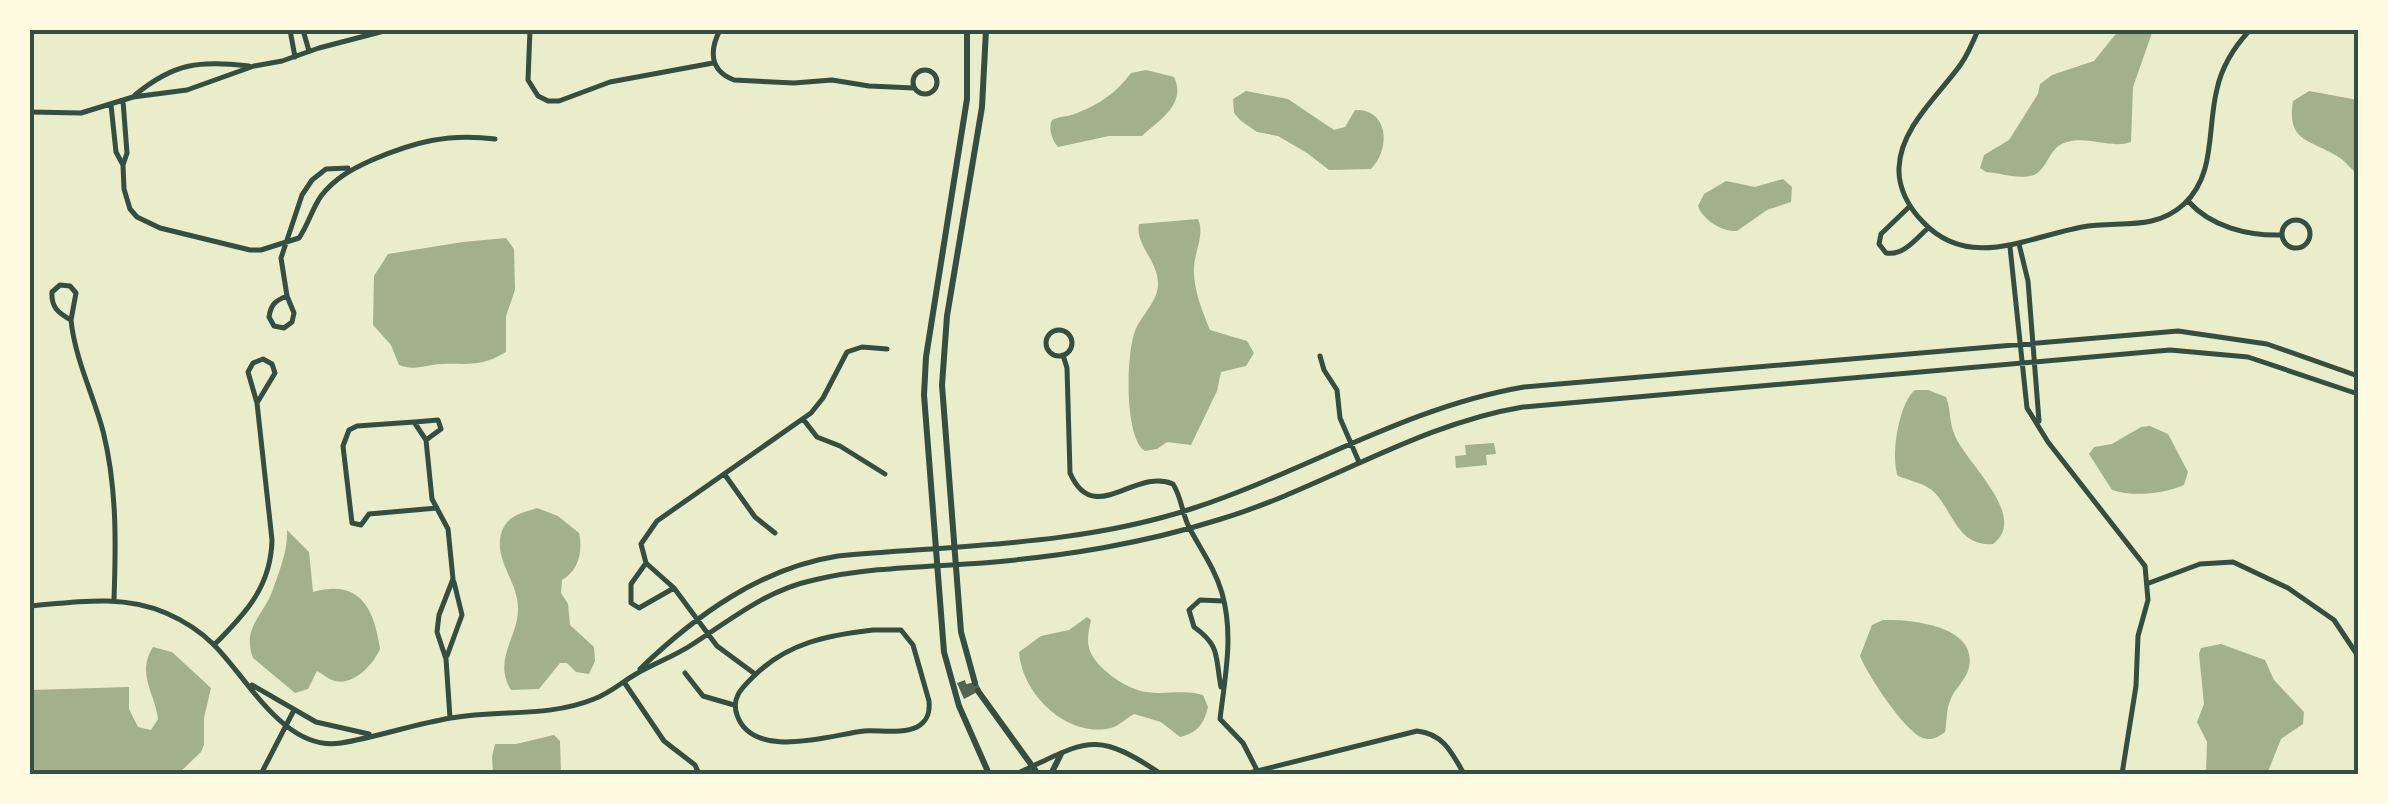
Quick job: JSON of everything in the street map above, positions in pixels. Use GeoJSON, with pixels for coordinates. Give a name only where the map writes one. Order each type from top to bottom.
{"type":"FeatureCollection","features":[{"type":"Feature","properties":{"kind":"street"},"geometry":{"type":"LineString","coordinates":[[290,30],[295,57]]}},
{"type":"Feature","properties":{"kind":"street"},"geometry":{"type":"LineString","coordinates":[[303,30],[308,51]]}},
{"type":"Feature","properties":{"kind":"street"},"geometry":{"type":"LineString","coordinates":[[30,112],[68,114],[186,90],[254,66],[388,30]]}},
{"type":"Feature","properties":{"kind":"street"},"geometry":{"type":"LineString","coordinates":[[530,30],[528,80],[531,89],[548,101],[628,78],[714,63]]}},
{"type":"Feature","properties":{"kind":"street"},"geometry":{"type":"LineString","coordinates":[[720,30],[713,44],[714,63],[734,80],[832,80],[914,88],[921,94],[930,94],[937,83],[934,74],[919,72],[914,88]]}},
{"type":"Feature","properties":{"kind":"street"},"geometry":{"type":"LineString","coordinates":[[967,30],[967,99],[924,377],[942,632],[949,672],[966,724],[989,774]]}},
{"type":"Feature","properties":{"kind":"street"},"geometry":{"type":"LineString","coordinates":[[986,30],[982,108],[943,356],[942,426],[961,632],[976,687],[1036,770]]}},
{"type":"Feature","properties":{"kind":"street"},"geometry":{"type":"LineString","coordinates":[[1978,30],[1962,62],[1928,105],[1903,147],[1899,176],[1910,206],[1928,228],[1965,246],[2010,247],[2085,226],[2155,221],[2188,201],[2199,186],[2207,162],[2220,78],[2250,30]]}},
{"type":"Feature","properties":{"kind":"street"},"geometry":{"type":"LineString","coordinates":[[132,98],[154,79],[190,64],[254,66]]}},
{"type":"Feature","properties":{"kind":"street"},"geometry":{"type":"LineString","coordinates":[[123,101],[126,200],[145,223],[250,250],[284,243],[299,238],[322,196],[351,168]]}},
{"type":"Feature","properties":{"kind":"street"},"geometry":{"type":"LineString","coordinates":[[111,106],[116,152],[123,165]]}},
{"type":"Feature","properties":{"kind":"street"},"geometry":{"type":"LineString","coordinates":[[287,296],[270,308],[274,326],[284,328],[292,322],[294,314],[281,258],[284,243],[302,195],[326,169],[351,168],[430,138],[494,139]]}},
{"type":"Feature","properties":{"kind":"street"},"geometry":{"type":"LineString","coordinates":[[2188,201],[2220,224],[2250,233],[2282,235]]}},
{"type":"Feature","properties":{"kind":"street"},"geometry":{"type":"LineString","coordinates":[[1910,206],[1881,234],[1880,244],[1886,253],[1902,250],[1928,228]]}},
{"type":"Feature","properties":{"kind":"street"},"geometry":{"type":"LineString","coordinates":[[2292,221],[2302,222],[2309,231],[2308,241],[2299,248],[2288,246],[2282,235],[2284,226],[2292,221]]}},
{"type":"Feature","properties":{"kind":"street"},"geometry":{"type":"LineString","coordinates":[[2019,244],[2028,281],[2039,424]]}},
{"type":"Feature","properties":{"kind":"street"},"geometry":{"type":"LineString","coordinates":[[2010,247],[2027,408],[2048,442],[2146,566],[2148,600],[2138,636],[2136,686],[2122,774]]}},
{"type":"Feature","properties":{"kind":"street"},"geometry":{"type":"LineString","coordinates":[[70,320],[52,302],[52,292],[60,285],[70,286],[76,293],[70,320],[73,343],[97,410],[109,459],[116,526],[114,600]]}},
{"type":"Feature","properties":{"kind":"street"},"geometry":{"type":"LineString","coordinates":[[1058,329],[1068,332],[1072,342],[1069,352],[1063,355],[1054,355],[1047,347],[1049,334],[1058,329]]}},
{"type":"Feature","properties":{"kind":"street"},"geometry":{"type":"LineString","coordinates":[[634,675],[698,620],[764,577],[802,563],[838,556],[1081,536],[1183,511],[1442,407],[1524,387],[2144,332],[2210,333],[2268,344],[2358,376]]}},
{"type":"Feature","properties":{"kind":"street"},"geometry":{"type":"LineString","coordinates":[[755,674],[723,653],[674,588],[646,563],[642,544],[650,527],[804,419],[823,398],[847,352],[862,347],[887,349]]}},
{"type":"Feature","properties":{"kind":"street"},"geometry":{"type":"LineString","coordinates":[[30,606],[114,600],[164,612],[185,622],[214,645],[249,683],[260,702],[284,724],[304,738],[328,744],[450,718],[549,712],[596,698],[765,597],[812,580],[1101,550],[1160,538],[1241,512],[1454,423],[1523,406],[2170,350],[2219,352],[2275,364],[2358,394]]}},
{"type":"Feature","properties":{"kind":"street"},"geometry":{"type":"LineString","coordinates":[[1063,355],[1068,368],[1070,473],[1074,482],[1087,494],[1106,498],[1141,482],[1165,481],[1178,492],[1188,527],[1207,557],[1223,601],[1229,646],[1220,719],[1244,743],[1259,772]]}},
{"type":"Feature","properties":{"kind":"street"},"geometry":{"type":"LineString","coordinates":[[1320,356],[1337,390],[1340,418],[1358,462]]}},
{"type":"Feature","properties":{"kind":"street"},"geometry":{"type":"LineString","coordinates":[[214,645],[257,597],[271,560],[257,403],[248,372],[253,363],[263,360],[272,364],[275,373],[257,403]]}},
{"type":"Feature","properties":{"kind":"street"},"geometry":{"type":"LineString","coordinates":[[804,419],[817,437],[886,474]]}},
{"type":"Feature","properties":{"kind":"street"},"geometry":{"type":"LineString","coordinates":[[369,514],[361,524],[352,523],[343,446],[349,430],[438,420],[441,429],[426,440]]}},
{"type":"Feature","properties":{"kind":"street"},"geometry":{"type":"LineString","coordinates":[[414,422],[426,440],[430,490],[448,529],[453,579],[460,596],[462,615],[446,659]]}},
{"type":"Feature","properties":{"kind":"street"},"geometry":{"type":"LineString","coordinates":[[725,474],[756,517],[775,533]]}},
{"type":"Feature","properties":{"kind":"street"},"geometry":{"type":"LineString","coordinates":[[350,510],[369,514],[437,508]]}},
{"type":"Feature","properties":{"kind":"street"},"geometry":{"type":"LineString","coordinates":[[2149,583],[2200,564],[2234,562],[2288,588],[2334,620],[2358,656]]}},
{"type":"Feature","properties":{"kind":"street"},"geometry":{"type":"LineString","coordinates":[[646,563],[631,584],[631,603],[639,608],[648,606],[674,588]]}},
{"type":"Feature","properties":{"kind":"street"},"geometry":{"type":"LineString","coordinates":[[450,718],[446,659],[439,642],[438,624],[453,579]]}},
{"type":"Feature","properties":{"kind":"street"},"geometry":{"type":"LineString","coordinates":[[1222,691],[1215,647],[1208,636],[1194,627],[1189,610],[1200,600],[1223,601]]}},
{"type":"Feature","properties":{"kind":"street"},"geometry":{"type":"LineString","coordinates":[[901,630],[913,645],[930,710],[927,718],[912,729],[847,733],[791,743],[764,738],[740,723],[734,705],[736,696],[755,674],[786,651],[814,639],[901,630]]}},
{"type":"Feature","properties":{"kind":"street"},"geometry":{"type":"LineString","coordinates":[[685,673],[703,696],[734,705]]}},
{"type":"Feature","properties":{"kind":"street"},"geometry":{"type":"LineString","coordinates":[[624,682],[664,741],[695,765],[698,774]]}},
{"type":"Feature","properties":{"kind":"street"},"geometry":{"type":"LineString","coordinates":[[249,683],[294,710],[342,730],[372,734]]}},
{"type":"Feature","properties":{"kind":"street"},"geometry":{"type":"LineString","coordinates":[[260,774],[294,710]]}},
{"type":"Feature","properties":{"kind":"street"},"geometry":{"type":"LineString","coordinates":[[1245,774],[1417,731],[1443,742],[1464,774]]}},
{"type":"Feature","properties":{"kind":"street"},"geometry":{"type":"LineString","coordinates":[[1016,774],[1036,770],[1062,754],[1090,744],[1111,745],[1137,756],[1161,774]]}},
{"type":"Feature","properties":{"kind":"street"},"geometry":{"type":"LineString","coordinates":[[1051,774],[1062,754]]}},
{"type":"Feature","properties":{"kind":"shaded area"},"geometry":{"type":"Polygon","coordinates":[[[2119,30],[2153,30],[2133,87],[2131,142],[2067,142],[2056,148],[2039,172],[2029,176],[1980,168],[1984,155],[2009,140],[2038,94],[2040,84],[2052,75],[2094,61],[2119,30]]]}},
{"type":"Feature","properties":{"kind":"shaded area"},"geometry":{"type":"Polygon","coordinates":[[[1146,70],[1174,77],[1177,87],[1174,103],[1156,124],[1142,136],[1109,136],[1058,147],[1051,134],[1052,120],[1093,106],[1114,92],[1131,73],[1146,70]]]}},
{"type":"Feature","properties":{"kind":"shaded area"},"geometry":{"type":"Polygon","coordinates":[[[1246,91],[1288,99],[1334,130],[1345,127],[1355,110],[1367,111],[1375,116],[1383,132],[1384,142],[1377,161],[1371,169],[1329,170],[1278,136],[1257,132],[1234,113],[1233,99],[1246,91]]]}},
{"type":"Feature","properties":{"kind":"shaded area"},"geometry":{"type":"Polygon","coordinates":[[[2309,91],[2358,100],[2358,175],[2340,158],[2297,133],[2293,101],[2309,91]]]}},
{"type":"Feature","properties":{"kind":"shaded area"},"geometry":{"type":"Polygon","coordinates":[[[1783,179],[1792,187],[1791,202],[1767,210],[1737,231],[1714,224],[1698,206],[1704,194],[1726,181],[1755,187],[1783,179]]]}},
{"type":"Feature","properties":{"kind":"shaded area"},"geometry":{"type":"Polygon","coordinates":[[[1198,219],[1200,236],[1194,275],[1210,330],[1247,341],[1254,353],[1246,366],[1221,372],[1217,391],[1191,445],[1167,442],[1145,451],[1138,443],[1130,413],[1130,358],[1135,331],[1153,301],[1158,282],[1140,238],[1139,224],[1198,219]]]}},
{"type":"Feature","properties":{"kind":"shaded area"},"geometry":{"type":"Polygon","coordinates":[[[506,238],[514,249],[515,290],[506,316],[506,352],[478,363],[416,368],[399,365],[391,345],[373,325],[374,276],[388,254],[506,238]]]}},
{"type":"Feature","properties":{"kind":"shaded area"},"geometry":{"type":"Polygon","coordinates":[[[1915,390],[1946,397],[1955,436],[2000,506],[2002,533],[1993,544],[1982,544],[1965,535],[1935,493],[1898,476],[1898,431],[1904,406],[1915,390]]]}},
{"type":"Feature","properties":{"kind":"shaded area"},"geometry":{"type":"Polygon","coordinates":[[[2150,426],[2168,434],[2188,472],[2184,485],[2148,494],[2112,490],[2089,454],[2094,447],[2112,444],[2150,426]]]}},
{"type":"Feature","properties":{"kind":"shaded area"},"geometry":{"type":"Polygon","coordinates":[[[1494,443],[1496,454],[1486,455],[1487,465],[1456,468],[1455,456],[1466,455],[1465,445],[1494,443]]]}},
{"type":"Feature","properties":{"kind":"shaded area"},"geometry":{"type":"Polygon","coordinates":[[[537,508],[558,516],[579,533],[578,560],[562,580],[561,593],[568,604],[570,625],[594,647],[595,661],[589,674],[560,663],[539,689],[511,690],[504,668],[518,608],[503,562],[501,534],[511,519],[537,508]]]}},
{"type":"Feature","properties":{"kind":"shaded area"},"geometry":{"type":"Polygon","coordinates":[[[287,530],[309,552],[313,592],[342,590],[362,600],[373,621],[380,649],[367,668],[354,678],[340,682],[317,671],[308,689],[295,693],[253,658],[250,648],[252,631],[280,569],[287,530]]]}},
{"type":"Feature","properties":{"kind":"shaded area"},"geometry":{"type":"Polygon","coordinates":[[[1087,617],[1091,620],[1090,651],[1114,678],[1147,692],[1203,695],[1208,707],[1199,727],[1180,737],[1161,722],[1134,714],[1110,728],[1090,729],[1061,718],[1048,708],[1028,682],[1019,652],[1041,636],[1069,630],[1087,617]]]}},
{"type":"Feature","properties":{"kind":"shaded area"},"geometry":{"type":"Polygon","coordinates":[[[1883,620],[1939,627],[1953,633],[1969,653],[1968,671],[1952,697],[1945,732],[1937,737],[1923,738],[1907,725],[1878,688],[1860,656],[1872,625],[1883,620]]]}},
{"type":"Feature","properties":{"kind":"shaded area"},"geometry":{"type":"Polygon","coordinates":[[[2221,644],[2265,660],[2274,680],[2304,712],[2303,724],[2281,739],[2267,774],[2206,774],[2207,742],[2197,722],[2204,704],[2199,654],[2201,648],[2221,644]]]}},
{"type":"Feature","properties":{"kind":"shaded area"},"geometry":{"type":"Polygon","coordinates":[[[153,647],[172,652],[211,688],[201,752],[178,774],[46,774],[30,769],[30,690],[129,687],[129,709],[138,727],[151,730],[158,719],[146,675],[153,647]]]}},
{"type":"Feature","properties":{"kind":"shaded area"},"geometry":{"type":"Polygon","coordinates":[[[554,735],[560,741],[561,774],[493,774],[495,744],[516,744],[554,735]]]}},
{"type":"Feature","properties":{"kind":"building"},"geometry":{"type":"Polygon","coordinates":[[[965,680],[966,684],[977,682],[981,690],[964,699],[957,683],[965,680]]]}}]}
